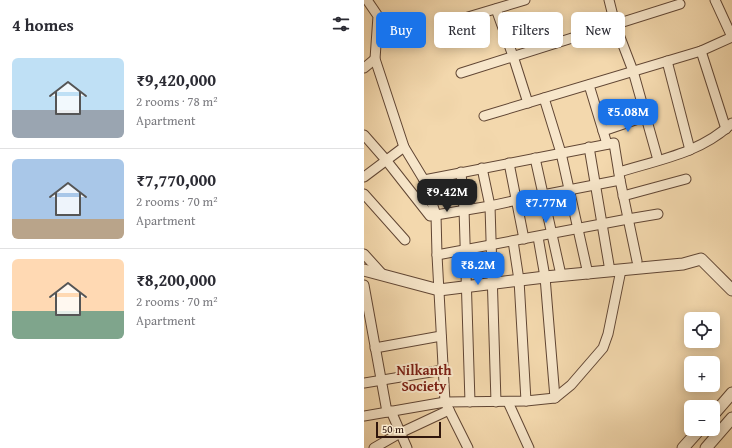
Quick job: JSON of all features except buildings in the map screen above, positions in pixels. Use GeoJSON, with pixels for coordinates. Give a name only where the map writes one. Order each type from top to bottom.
{"type":"FeatureCollection","features":[{"type":"Feature","properties":{"kind":"street"},"geometry":{"type":"LineString","coordinates":[[367,0],[378,16],[376,59],[404,146],[424,180],[436,214],[441,336],[447,406],[467,448]]}},
{"type":"Feature","properties":{"kind":"street"},"geometry":{"type":"LineString","coordinates":[[609,0],[612,12]]}},
{"type":"Feature","properties":{"kind":"street"},"geometry":{"type":"LineString","coordinates":[[484,116],[701,51],[732,37],[715,0]]}},
{"type":"Feature","properties":{"kind":"street"},"geometry":{"type":"LineString","coordinates":[[486,12],[520,1]]}},
{"type":"Feature","properties":{"kind":"street"},"geometry":{"type":"LineString","coordinates":[[625,21],[680,4]]}},
{"type":"Feature","properties":{"kind":"street"},"geometry":{"type":"LineString","coordinates":[[496,9],[514,56],[528,103]]}},
{"type":"Feature","properties":{"kind":"street"},"geometry":{"type":"LineString","coordinates":[[460,72],[571,38]]}},
{"type":"Feature","properties":{"kind":"street"},"geometry":{"type":"LineString","coordinates":[[625,48],[647,116],[658,160]]}},
{"type":"Feature","properties":{"kind":"street"},"geometry":{"type":"LineString","coordinates":[[364,135],[386,160],[430,216],[464,209],[490,206],[595,185],[658,160],[676,156],[690,150],[708,141],[729,126],[701,51]]}},
{"type":"Feature","properties":{"kind":"street"},"geometry":{"type":"LineString","coordinates":[[364,68],[376,59]]}},
{"type":"Feature","properties":{"kind":"street"},"geometry":{"type":"LineString","coordinates":[[667,61],[690,150]]}},
{"type":"Feature","properties":{"kind":"street"},"geometry":{"type":"LineString","coordinates":[[589,85],[607,144]]}},
{"type":"Feature","properties":{"kind":"street"},"geometry":{"type":"LineString","coordinates":[[544,98],[561,153],[568,190],[588,274]]}},
{"type":"Feature","properties":{"kind":"street"},"geometry":{"type":"LineString","coordinates":[[603,131],[647,116]]}},
{"type":"Feature","properties":{"kind":"street"},"geometry":{"type":"LineString","coordinates":[[424,180],[614,142],[619,176],[637,260]]}},
{"type":"Feature","properties":{"kind":"street"},"geometry":{"type":"LineString","coordinates":[[364,177],[404,146]]}},
{"type":"Feature","properties":{"kind":"street"},"geometry":{"type":"LineString","coordinates":[[364,416],[470,402],[508,402],[555,398],[571,385],[603,348],[608,334],[620,270],[602,225],[589,147]]}},
{"type":"Feature","properties":{"kind":"street"},"geometry":{"type":"LineString","coordinates":[[535,158],[561,275]]}},
{"type":"Feature","properties":{"kind":"street"},"geometry":{"type":"LineString","coordinates":[[509,163],[524,239]]}},
{"type":"Feature","properties":{"kind":"street"},"geometry":{"type":"LineString","coordinates":[[482,168],[490,206],[496,402]]}},
{"type":"Feature","properties":{"kind":"street"},"geometry":{"type":"LineString","coordinates":[[461,172],[468,287],[470,402]]}},
{"type":"Feature","properties":{"kind":"street"},"geometry":{"type":"LineString","coordinates":[[623,196],[686,179]]}},
{"type":"Feature","properties":{"kind":"street"},"geometry":{"type":"LineString","coordinates":[[364,194],[405,240]]}},
{"type":"Feature","properties":{"kind":"street"},"geometry":{"type":"LineString","coordinates":[[437,255],[658,214]]}},
{"type":"Feature","properties":{"kind":"street"},"geometry":{"type":"LineString","coordinates":[[538,236],[546,277],[555,398]]}},
{"type":"Feature","properties":{"kind":"street"},"geometry":{"type":"LineString","coordinates":[[514,241],[519,280],[526,401]]}},
{"type":"Feature","properties":{"kind":"street"},"geometry":{"type":"LineString","coordinates":[[364,254],[383,275]]}},
{"type":"Feature","properties":{"kind":"street"},"geometry":{"type":"LineString","coordinates":[[364,270],[439,290],[561,275],[588,274],[683,264],[701,258],[732,290]]}},
{"type":"Feature","properties":{"kind":"street"},"geometry":{"type":"LineString","coordinates":[[364,285],[380,381],[389,412],[407,448]]}},
{"type":"Feature","properties":{"kind":"street"},"geometry":{"type":"LineString","coordinates":[[375,348],[441,336]]}},
{"type":"Feature","properties":{"kind":"street"},"geometry":{"type":"LineString","coordinates":[[364,383],[443,370]]}},
{"type":"Feature","properties":{"kind":"street"},"geometry":{"type":"LineString","coordinates":[[720,407],[732,393]]}},
{"type":"Feature","properties":{"kind":"street"},"geometry":{"type":"LineString","coordinates":[[508,402],[529,448]]}},
{"type":"Feature","properties":{"kind":"street"},"geometry":{"type":"LineString","coordinates":[[374,448],[447,406]]}},
{"type":"Feature","properties":{"kind":"street"},"geometry":{"type":"LineString","coordinates":[[706,448],[732,418]]}},
{"type":"Feature","properties":{"kind":"street"},"geometry":{"type":"LineString","coordinates":[[684,448],[694,436]]}},
{"type":"Feature","properties":{"kind":"district","name":"Nilkanth Society"},"geometry":{"type":"Point","coordinates":[424,378]}}]}
